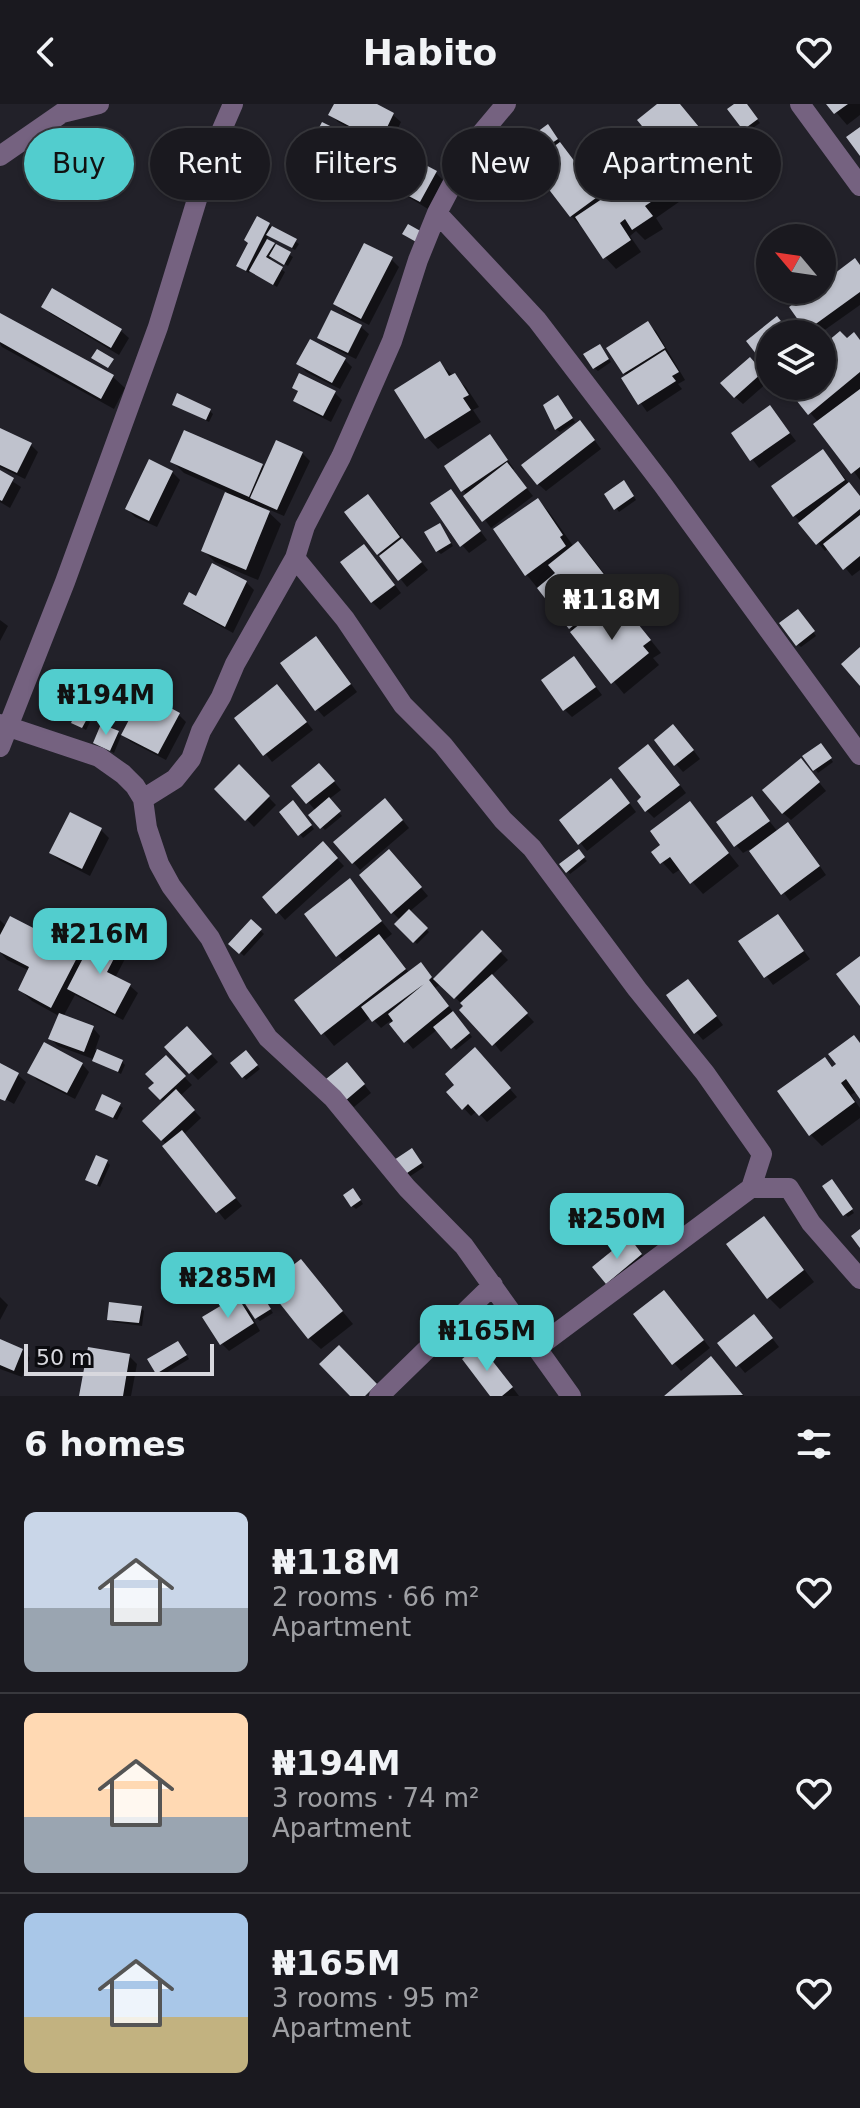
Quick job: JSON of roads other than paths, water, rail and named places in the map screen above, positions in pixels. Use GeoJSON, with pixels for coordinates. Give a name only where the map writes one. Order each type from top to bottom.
{"type":"FeatureCollection","features":[{"type":"Feature","properties":{"kind":"street"},"geometry":{"type":"LineString","coordinates":[[0,156],[55,109],[99,104]]}},
{"type":"Feature","properties":{"kind":"street"},"geometry":{"type":"LineString","coordinates":[[233,104],[210,157],[158,327],[65,582],[2,733],[99,757],[123,774],[143,799],[147,828],[165,875],[210,938],[238,993],[268,1038],[333,1098],[407,1188],[464,1246],[571,1396]]}},
{"type":"Feature","properties":{"kind":"street"},"geometry":{"type":"LineString","coordinates":[[143,799],[175,779],[191,759],[201,731],[221,697],[235,664],[295,558],[305,526],[341,457],[392,341],[437,213],[475,141],[506,104]]}},
{"type":"Feature","properties":{"kind":"street"},"geometry":{"type":"LineString","coordinates":[[800,104],[860,186]]}},
{"type":"Feature","properties":{"kind":"street"},"geometry":{"type":"LineString","coordinates":[[437,213],[537,320],[663,485],[860,755]]}},
{"type":"Feature","properties":{"kind":"street"},"geometry":{"type":"LineString","coordinates":[[295,558],[345,619],[403,705],[443,745],[503,820],[532,848],[637,989],[705,1073],[811,1223],[860,1279]]}},
{"type":"Feature","properties":{"kind":"street"},"geometry":{"type":"LineString","coordinates":[[538,1347],[751,1188],[762,1154]]}},
{"type":"Feature","properties":{"kind":"street"},"geometry":{"type":"LineString","coordinates":[[751,1188],[789,1188]]}},
{"type":"Feature","properties":{"kind":"street"},"geometry":{"type":"LineString","coordinates":[[379,1396],[493,1285]]}}]}
